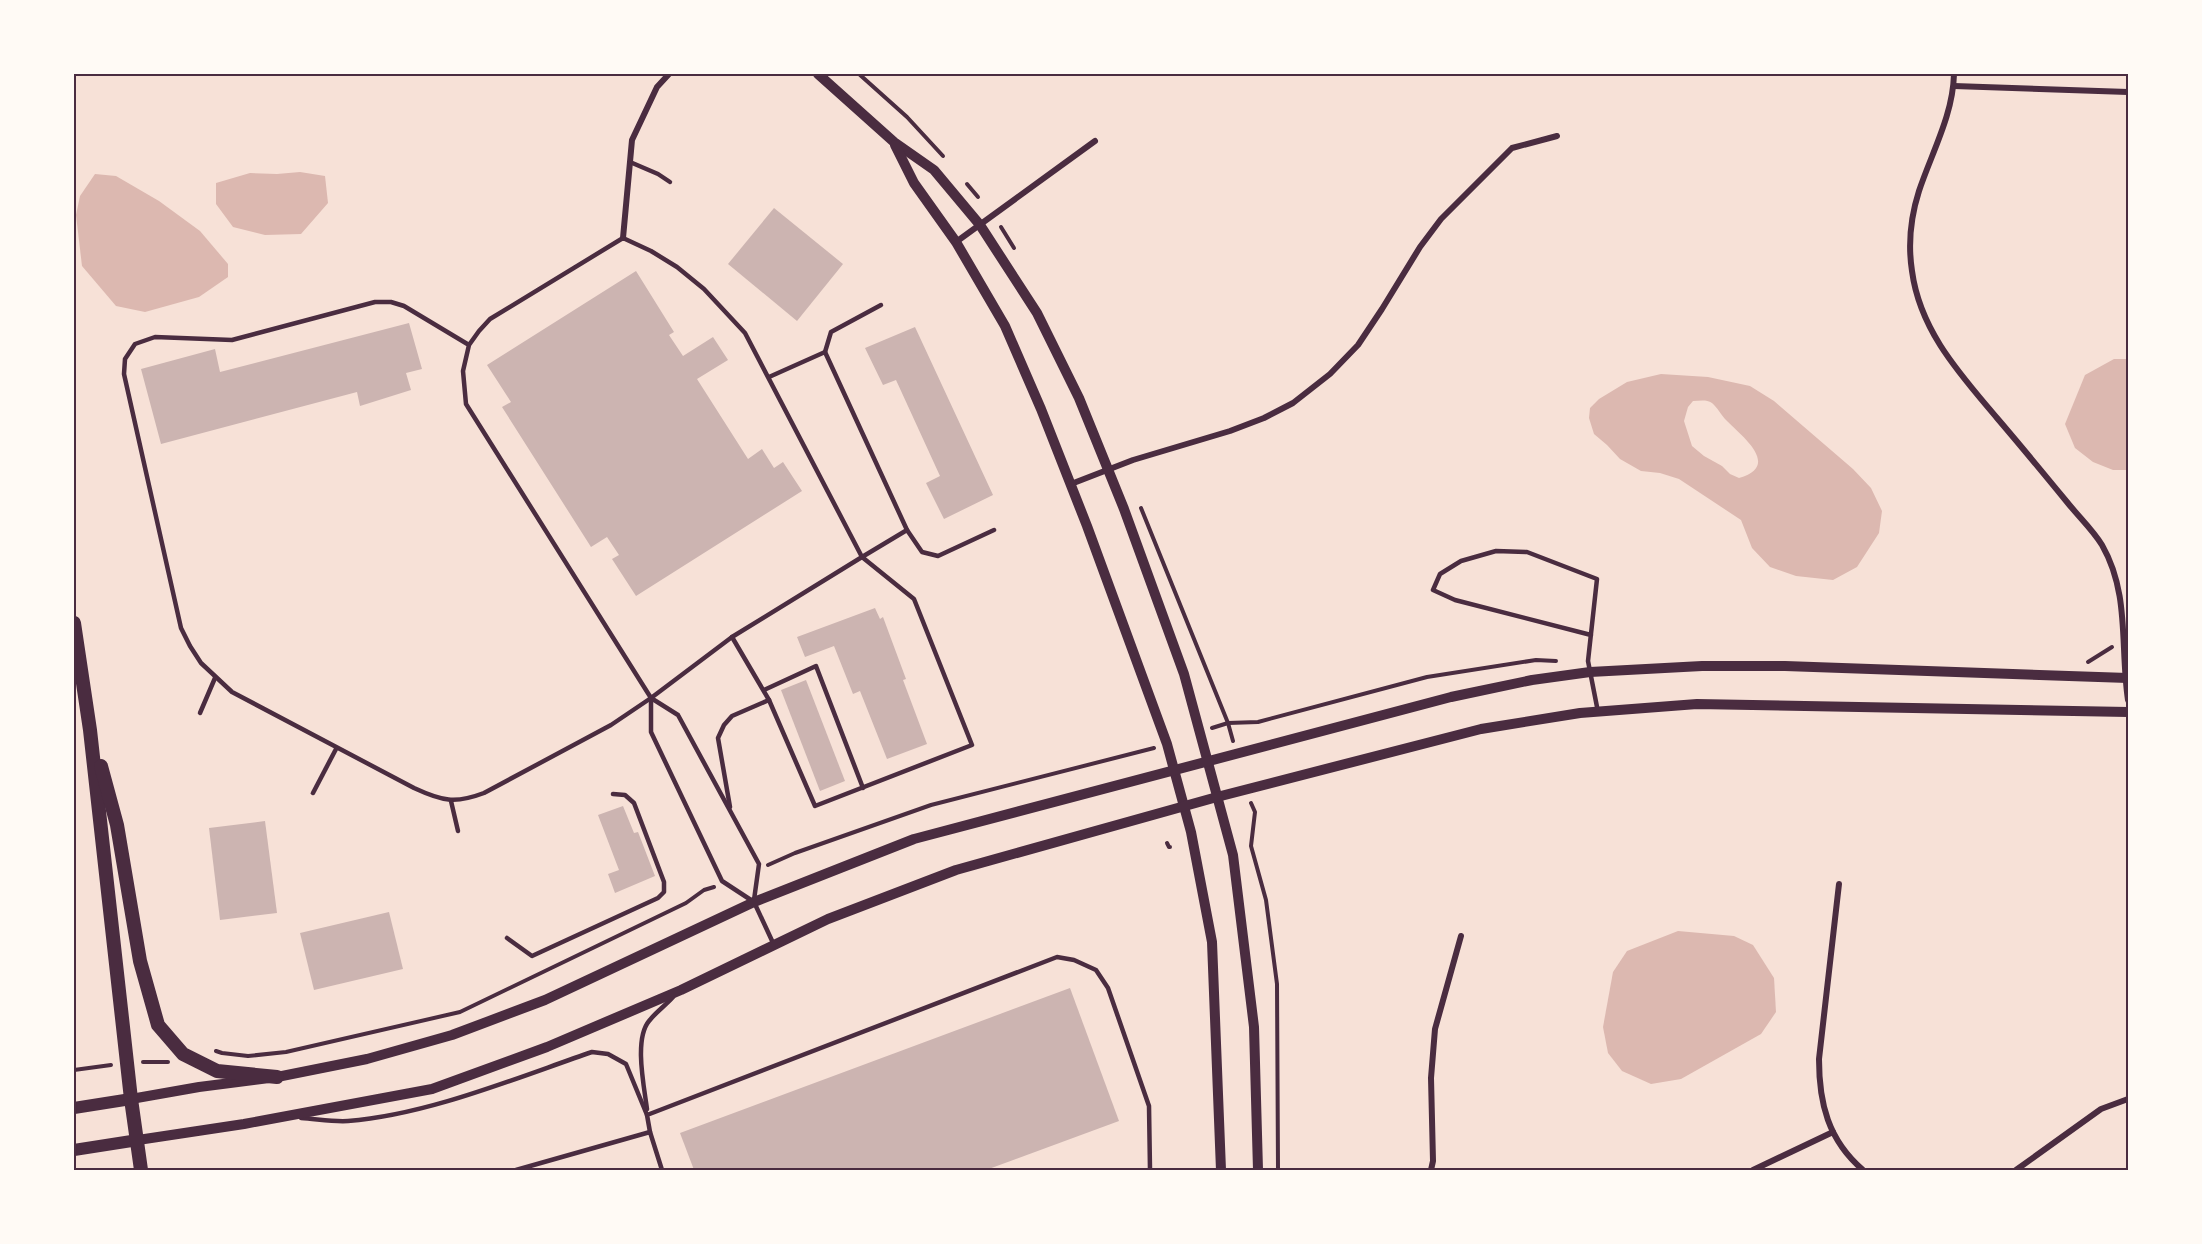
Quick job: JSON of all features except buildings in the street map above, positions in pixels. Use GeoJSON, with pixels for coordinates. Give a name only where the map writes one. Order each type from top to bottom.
{"type":"FeatureCollection","features":[{"type":"Feature","properties":{"kind":"main road"},"geometry":{"type":"LineString","coordinates":[[74,623],[90,730],[141,1170]]}},
{"type":"Feature","properties":{"kind":"main road"},"geometry":{"type":"LineString","coordinates":[[90,730],[117,825],[140,961],[158,1025],[183,1054],[217,1071],[277,1077]]}},
{"type":"Feature","properties":{"kind":"main road"},"geometry":{"type":"LineString","coordinates":[[74,1108],[131,1099]]}},
{"type":"Feature","properties":{"kind":"main road"},"geometry":{"type":"LineString","coordinates":[[74,1150],[138,1140]]}},
{"type":"Feature","properties":{"kind":"street"},"geometry":{"type":"LineString","coordinates":[[623,238],[632,140],[657,87],[669,74]]}},
{"type":"Feature","properties":{"kind":"street"},"geometry":{"type":"LineString","coordinates":[[818,74],[894,142],[934,170],[980,225],[1037,313],[1079,398],[1108,470],[1184,674],[1233,855],[1254,1027],[1258,1170]]}},
{"type":"Feature","properties":{"kind":"street"},"geometry":{"type":"LineString","coordinates":[[1954,74],[1954,86],[1946,120],[1919,192],[1910,230],[1912,271],[1920,306],[1936,342],[2101,543],[2117,576],[2128,700]]}},
{"type":"Feature","properties":{"kind":"street"},"geometry":{"type":"LineString","coordinates":[[1954,86],[2128,92]]}},
{"type":"Feature","properties":{"kind":"street"},"geometry":{"type":"LineString","coordinates":[[1071,484],[1264,418],[1293,403],[1330,375],[1358,345],[1420,247],[1442,219],[1512,147],[1557,136]]}},
{"type":"Feature","properties":{"kind":"street"},"geometry":{"type":"LineString","coordinates":[[956,242],[1095,141]]}},
{"type":"Feature","properties":{"kind":"street"},"geometry":{"type":"LineString","coordinates":[[894,142],[914,183],[956,242],[1005,326],[1071,484],[1167,744],[1191,832],[1212,942],[1221,1170]]}},
{"type":"Feature","properties":{"kind":"street"},"geometry":{"type":"LineString","coordinates":[[131,1099],[277,1077],[378,1056],[452,1035],[535,1004],[632,961],[754,902],[914,839],[1451,696],[1532,680],[1590,672],[1702,666],[1785,666],[2127,678]]}},
{"type":"Feature","properties":{"kind":"street"},"geometry":{"type":"LineString","coordinates":[[138,1140],[287,1117],[432,1089],[547,1047],[681,990],[828,919],[956,870],[1217,797],[1481,729],[1598,712],[1696,704],[2128,712]]}},
{"type":"Feature","properties":{"kind":"street"},"geometry":{"type":"LineString","coordinates":[[1839,884],[1819,1059],[1819,1086],[1824,1114],[1833,1132],[1853,1162],[1863,1170]]}},
{"type":"Feature","properties":{"kind":"street"},"geometry":{"type":"LineString","coordinates":[[1431,1170],[1433,1161],[1431,1078],[1435,1029],[1461,936]]}},
{"type":"Feature","properties":{"kind":"street"},"geometry":{"type":"LineString","coordinates":[[2016,1170],[2102,1109],[2128,1099]]}},
{"type":"Feature","properties":{"kind":"street"},"geometry":{"type":"LineString","coordinates":[[1753,1170],[1833,1132]]}},
{"type":"Feature","properties":{"kind":"lane"},"geometry":{"type":"LineString","coordinates":[[630,162],[658,174],[670,183]]}},
{"type":"Feature","properties":{"kind":"lane"},"geometry":{"type":"LineString","coordinates":[[732,637],[769,700],[815,806],[972,745],[914,599],[862,556],[745,333],[704,289],[677,267],[623,238],[490,319],[469,345],[463,371],[463,389],[466,404],[651,698],[678,715],[759,864],[754,902]]}},
{"type":"Feature","properties":{"kind":"lane"},"geometry":{"type":"LineString","coordinates":[[469,345],[404,306],[391,302],[375,302],[232,340],[155,338],[135,344],[125,359],[124,374],[182,628],[190,646],[215,678],[232,692],[336,749],[437,798],[451,801],[470,799],[611,725],[732,637],[907,530]]}},
{"type":"Feature","properties":{"kind":"lane"},"geometry":{"type":"LineString","coordinates":[[881,305],[831,332],[825,352],[907,530],[922,552],[938,556],[994,530]]}},
{"type":"Feature","properties":{"kind":"lane"},"geometry":{"type":"LineString","coordinates":[[769,377],[825,352]]}},
{"type":"Feature","properties":{"kind":"lane"},"geometry":{"type":"LineString","coordinates":[[1590,635],[1465,603],[1433,590],[1440,574],[1461,561],[1496,551],[1527,552],[1597,579],[1588,661],[1598,712]]}},
{"type":"Feature","properties":{"kind":"lane"},"geometry":{"type":"LineString","coordinates":[[764,690],[816,666],[863,788]]}},
{"type":"Feature","properties":{"kind":"lane"},"geometry":{"type":"LineString","coordinates":[[200,713],[215,678]]}},
{"type":"Feature","properties":{"kind":"lane"},"geometry":{"type":"LineString","coordinates":[[651,698],[651,732],[722,881],[754,902],[774,945]]}},
{"type":"Feature","properties":{"kind":"lane"},"geometry":{"type":"LineString","coordinates":[[731,813],[718,738],[724,725],[732,716],[769,700]]}},
{"type":"Feature","properties":{"kind":"lane"},"geometry":{"type":"LineString","coordinates":[[313,793],[336,749]]}},
{"type":"Feature","properties":{"kind":"lane"},"geometry":{"type":"LineString","coordinates":[[507,938],[532,956],[658,898],[664,892],[664,882],[634,802],[625,795],[613,795]]}},
{"type":"Feature","properties":{"kind":"lane"},"geometry":{"type":"LineString","coordinates":[[451,801],[458,831]]}},
{"type":"Feature","properties":{"kind":"lane"},"geometry":{"type":"LineString","coordinates":[[647,1115],[1057,957],[1074,960],[1096,970],[1108,987],[1149,1106],[1150,1170]]}},
{"type":"Feature","properties":{"kind":"lane"},"geometry":{"type":"LineString","coordinates":[[662,1170],[647,1115],[641,1057],[643,1038],[648,1022],[681,990]]}},
{"type":"Feature","properties":{"kind":"lane"},"geometry":{"type":"LineString","coordinates":[[287,1117],[345,1121],[402,1112],[480,1091],[592,1052],[608,1054],[626,1064],[647,1115]]}},
{"type":"Feature","properties":{"kind":"lane"},"geometry":{"type":"LineString","coordinates":[[516,1170],[650,1132]]}},
{"type":"Feature","properties":{"kind":"path"},"geometry":{"type":"LineString","coordinates":[[1254,811],[1251,846],[1266,900],[1276,984],[1278,1170]]}},
{"type":"Feature","properties":{"kind":"shaded area"},"geometry":{"type":"Polygon","coordinates":[[[300,172],[325,176],[328,203],[301,234],[265,235],[233,227],[216,204],[216,183],[250,173],[300,172]]]}},
{"type":"Feature","properties":{"kind":"shaded area"},"geometry":{"type":"Polygon","coordinates":[[[95,174],[116,176],[159,201],[200,231],[228,264],[228,277],[199,297],[145,312],[116,306],[82,266],[76,215],[80,196],[95,174]]]}},
{"type":"Feature","properties":{"kind":"shaded area"},"geometry":{"type":"Polygon","coordinates":[[[2114,359],[2128,359],[2128,470],[2113,470],[2093,462],[2075,448],[2065,424],[2085,375],[2114,359]]]}},
{"type":"Feature","properties":{"kind":"shaded area"},"geometry":{"type":"Polygon","coordinates":[[[1661,374],[1708,377],[1750,386],[1774,401],[1853,469],[1871,488],[1882,511],[1879,533],[1857,567],[1833,580],[1796,576],[1770,567],[1752,548],[1741,520],[1679,479],[1660,473],[1641,471],[1620,459],[1594,434],[1589,418],[1590,408],[1599,399],[1627,382],[1661,374]],[[1693,401],[1688,407],[1684,421],[1692,446],[1730,474],[1739,478],[1751,473],[1757,466],[1758,459],[1749,443],[1712,403],[1693,401]]]}},
{"type":"Feature","properties":{"kind":"shaded area"},"geometry":{"type":"Polygon","coordinates":[[[1678,931],[1734,936],[1753,945],[1774,978],[1776,1012],[1761,1034],[1681,1079],[1651,1084],[1622,1071],[1608,1053],[1603,1027],[1613,972],[1627,951],[1678,931]]]}}]}
